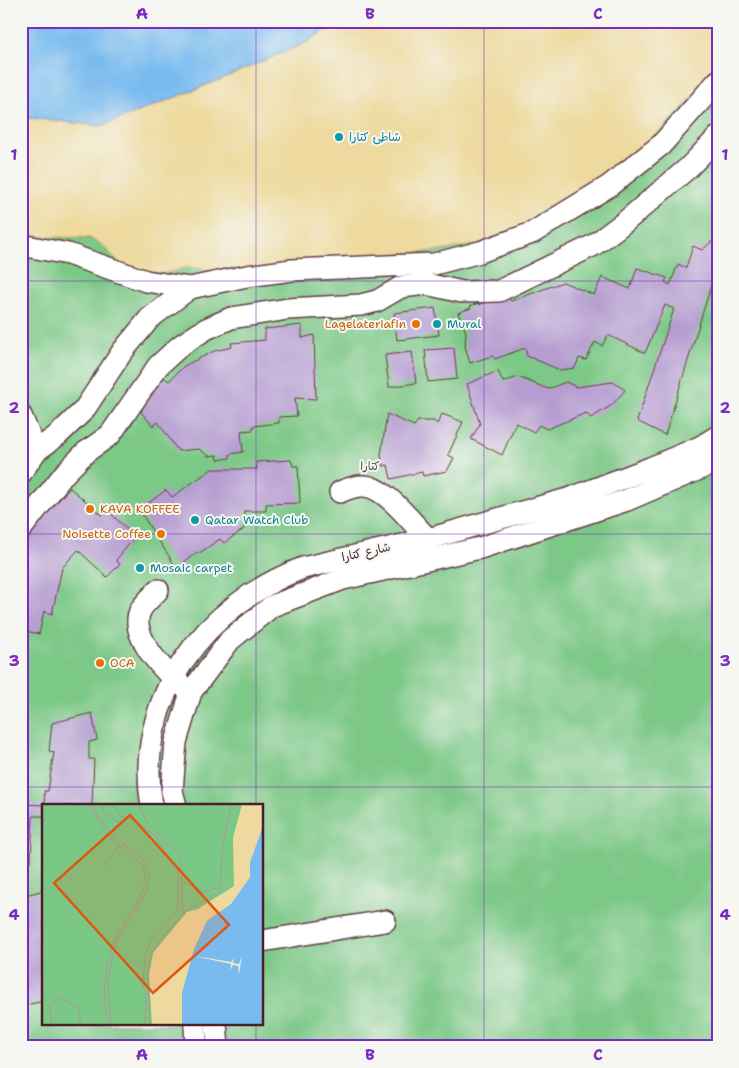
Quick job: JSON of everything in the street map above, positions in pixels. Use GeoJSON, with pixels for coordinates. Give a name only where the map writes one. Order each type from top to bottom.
{"type":"FeatureCollection","features":[{"type":"Feature","properties":{"kind":"street"},"geometry":{"type":"LineString","coordinates":[[21,246],[68,254],[146,281],[190,288],[247,276],[292,270],[434,264],[480,252],[532,233],[609,186],[661,145],[718,81]]}},
{"type":"Feature","properties":{"kind":"street"},"geometry":{"type":"LineString","coordinates":[[21,529],[65,474],[86,452],[110,435],[158,366],[181,345],[206,329],[231,318],[288,308],[361,305],[377,301],[400,287],[426,284],[462,292],[499,290],[594,245],[626,221],[688,168],[718,137]]}},
{"type":"Feature","properties":{"kind":"street"},"geometry":{"type":"LineString","coordinates":[[21,472],[36,450],[58,435],[84,410],[122,352],[150,318],[190,288]]}},
{"type":"Feature","properties":{"kind":"street"},"geometry":{"type":"LineString","coordinates":[[21,416],[36,450]]}},
{"type":"Feature","properties":{"kind":"street","name":"شارع كتارا"},"geometry":{"type":"LineString","coordinates":[[152,804],[149,787],[150,753],[155,724],[171,679],[186,656],[218,618],[283,575],[318,564],[428,538],[571,498],[700,447],[718,436]]}},
{"type":"Feature","properties":{"kind":"street","name":"شارع كتارا"},"geometry":{"type":"LineString","coordinates":[[175,804],[172,791],[176,742],[191,692],[230,640],[272,606],[343,579],[489,545],[628,500],[718,461]]}},
{"type":"Feature","properties":{"kind":"street"},"geometry":{"type":"LineString","coordinates":[[340,492],[356,486],[370,487],[384,495],[428,538]]}},
{"type":"Feature","properties":{"kind":"street"},"geometry":{"type":"LineString","coordinates":[[158,590],[140,611],[139,623],[153,658],[171,679],[191,692]]}},
{"type":"Feature","properties":{"kind":"street"},"geometry":{"type":"LineString","coordinates":[[264,941],[385,920]]}},
{"type":"Feature","properties":{"kind":"street"},"geometry":{"type":"LineString","coordinates":[[195,1026],[196,1047]]}},
{"type":"Feature","properties":{"kind":"street"},"geometry":{"type":"LineString","coordinates":[[216,1026],[218,1047]]}},
{"type":"Feature","properties":{"kind":"green space","name":"كتارا"},"geometry":{"type":"Polygon","coordinates":[[[340,21],[718,21],[718,1047],[21,1047],[21,117],[102,126],[219,80],[305,43],[340,21]]]}},
{"type":"Feature","properties":{"kind":"sand","name":"شاطئ كتارا"},"geometry":{"type":"Polygon","coordinates":[[[340,21],[718,21],[718,72],[644,148],[589,190],[543,219],[487,243],[447,250],[215,273],[208,269],[186,268],[162,274],[124,267],[102,245],[89,238],[45,237],[21,234],[21,117],[102,126],[219,80],[305,43],[340,21]]]}},
{"type":"Feature","properties":{"kind":"water"},"geometry":{"type":"Polygon","coordinates":[[[21,21],[340,21],[305,43],[219,80],[102,126],[21,117],[21,21]]]}},
{"type":"Feature","properties":{"kind":"building"},"geometry":{"type":"Polygon","coordinates":[[[718,236],[718,263],[665,435],[637,421],[674,309],[665,305],[645,353],[608,335],[602,346],[595,342],[586,360],[579,358],[575,368],[560,370],[527,356],[525,348],[495,359],[492,356],[470,363],[465,346],[466,332],[458,313],[471,308],[470,306],[479,303],[479,305],[507,294],[511,301],[563,282],[594,295],[602,277],[630,289],[637,268],[667,278],[665,282],[670,285],[678,264],[686,268],[693,246],[702,250],[718,236]]]}},
{"type":"Feature","properties":{"kind":"building","name":"Lagelateriafin"},"geometry":{"type":"Polygon","coordinates":[[[435,308],[439,335],[397,340],[394,313],[435,308]]]}},
{"type":"Feature","properties":{"kind":"building"},"geometry":{"type":"Polygon","coordinates":[[[302,325],[302,338],[314,335],[316,399],[295,398],[297,416],[279,417],[279,423],[253,426],[253,430],[241,431],[243,452],[230,454],[230,458],[218,460],[217,455],[208,456],[199,449],[178,451],[158,422],[153,426],[141,412],[149,393],[161,376],[169,381],[184,366],[214,351],[232,347],[231,343],[265,340],[265,329],[302,325]]]}},
{"type":"Feature","properties":{"kind":"building"},"geometry":{"type":"Polygon","coordinates":[[[454,348],[457,379],[428,382],[425,350],[454,348]]]}},
{"type":"Feature","properties":{"kind":"building"},"geometry":{"type":"Polygon","coordinates":[[[412,352],[416,383],[389,387],[385,355],[412,352]]]}},
{"type":"Feature","properties":{"kind":"building"},"geometry":{"type":"Polygon","coordinates":[[[498,371],[503,382],[518,377],[548,389],[566,382],[576,387],[613,382],[625,390],[612,405],[591,418],[586,413],[547,429],[539,425],[534,432],[516,423],[502,455],[471,439],[480,424],[467,384],[498,371]]]}},
{"type":"Feature","properties":{"kind":"building"},"geometry":{"type":"Polygon","coordinates":[[[387,414],[414,426],[418,421],[434,421],[437,424],[442,414],[463,422],[448,455],[454,458],[447,471],[423,476],[422,472],[391,479],[388,465],[383,466],[381,455],[387,414]]]}},
{"type":"Feature","properties":{"kind":"building","name":"Qatar Watch Club"},"geometry":{"type":"Polygon","coordinates":[[[291,460],[293,466],[298,466],[300,503],[266,504],[266,511],[244,511],[244,529],[224,543],[220,539],[198,554],[197,552],[183,563],[186,566],[179,572],[139,510],[166,490],[172,497],[212,469],[257,469],[256,462],[291,460]]]}},
{"type":"Feature","properties":{"kind":"building"},"geometry":{"type":"Polygon","coordinates":[[[70,488],[102,515],[107,510],[135,537],[116,560],[120,564],[107,577],[78,550],[62,568],[52,614],[44,611],[39,634],[21,630],[21,550],[26,537],[70,488]]]}},
{"type":"Feature","properties":{"kind":"building"},"geometry":{"type":"Polygon","coordinates":[[[92,713],[97,740],[89,742],[89,759],[94,759],[92,804],[45,804],[44,791],[48,791],[54,752],[49,751],[52,723],[92,713]]]}},
{"type":"Feature","properties":{"kind":"building"},"geometry":{"type":"Polygon","coordinates":[[[21,737],[28,739],[22,759],[21,759],[21,737]]]}},
{"type":"Feature","properties":{"kind":"building"},"geometry":{"type":"Polygon","coordinates":[[[21,804],[42,805],[42,816],[33,816],[31,861],[23,862],[25,871],[21,873],[21,804]]]}},
{"type":"Feature","properties":{"kind":"building"},"geometry":{"type":"Polygon","coordinates":[[[42,891],[42,1001],[21,1006],[21,899],[27,898],[26,895],[42,891]]]}},
{"type":"Feature","properties":{"kind":"place","name":"شاطئ كتارا"},"geometry":{"type":"Point","coordinates":[339,137]}},
{"type":"Feature","properties":{"kind":"place","name":"Lagelateriafin"},"geometry":{"type":"Point","coordinates":[416,324]}},
{"type":"Feature","properties":{"kind":"place","name":"Mural"},"geometry":{"type":"Point","coordinates":[437,324]}},
{"type":"Feature","properties":{"kind":"place","name":"KAVA KOFFEE"},"geometry":{"type":"Point","coordinates":[90,509]}},
{"type":"Feature","properties":{"kind":"place","name":"Qatar Watch Club"},"geometry":{"type":"Point","coordinates":[195,520]}},
{"type":"Feature","properties":{"kind":"place","name":"Noisette Coffee"},"geometry":{"type":"Point","coordinates":[161,534]}},
{"type":"Feature","properties":{"kind":"place","name":"Mosaic carpet"},"geometry":{"type":"Point","coordinates":[140,568]}},
{"type":"Feature","properties":{"kind":"place","name":"OCA"},"geometry":{"type":"Point","coordinates":[100,663]}}]}
